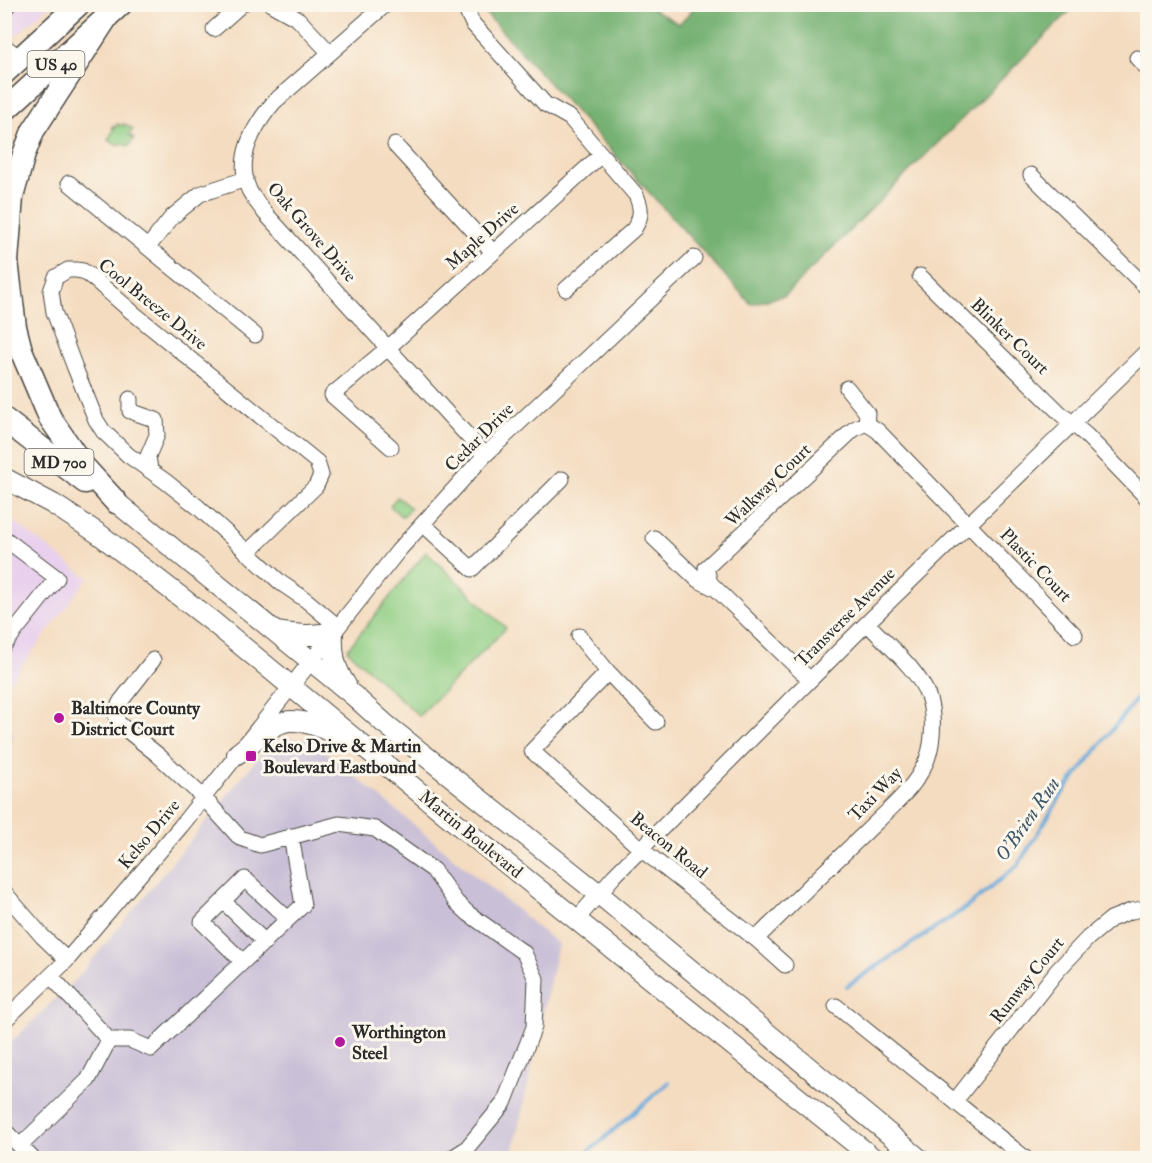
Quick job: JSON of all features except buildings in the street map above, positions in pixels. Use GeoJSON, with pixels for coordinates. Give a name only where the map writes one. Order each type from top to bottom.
{"type":"FeatureCollection","features":[{"type":"Feature","properties":{"kind":"highway","name":"US 40"},"geometry":{"type":"LineString","coordinates":[[10,59],[79,4]]}},
{"type":"Feature","properties":{"kind":"highway","name":"US 40"},"geometry":{"type":"LineString","coordinates":[[4,111],[114,11]]}},
{"type":"Feature","properties":{"kind":"highway"},"geometry":{"type":"LineString","coordinates":[[114,11],[33,131],[12,197],[7,261],[15,327],[27,364],[50,418],[83,466],[116,502]]}},
{"type":"Feature","properties":{"kind":"highway","name":"MD 700"},"geometry":{"type":"LineString","coordinates":[[4,419],[96,490],[116,502]]}},
{"type":"Feature","properties":{"kind":"main road","name":"Martin Boulevard"},"geometry":{"type":"LineString","coordinates":[[4,478],[53,504],[99,534],[213,622],[873,1158]]}},
{"type":"Feature","properties":{"kind":"main road","name":"Martin Boulevard"},"geometry":{"type":"LineString","coordinates":[[116,502],[384,723],[599,894],[918,1158]]}},
{"type":"Feature","properties":{"kind":"main road"},"geometry":{"type":"LineString","coordinates":[[276,632],[313,636],[335,629],[333,658],[341,678],[354,696]]}},
{"type":"Feature","properties":{"kind":"main road"},"geometry":{"type":"LineString","coordinates":[[237,754],[272,726],[291,720],[314,724],[362,745]]}},
{"type":"Feature","properties":{"kind":"street"},"geometry":{"type":"LineString","coordinates":[[213,29],[242,4]]}},
{"type":"Feature","properties":{"kind":"street"},"geometry":{"type":"LineString","coordinates":[[271,4],[298,20],[329,52]]}},
{"type":"Feature","properties":{"kind":"street"},"geometry":{"type":"LineString","coordinates":[[361,4],[372,16]]}},
{"type":"Feature","properties":{"kind":"street","name":"Oak Grove Drive"},"geometry":{"type":"LineString","coordinates":[[386,4],[274,102],[259,120],[249,138],[246,151],[246,179],[254,198],[266,213],[485,455]]}},
{"type":"Feature","properties":{"kind":"street"},"geometry":{"type":"LineString","coordinates":[[463,4],[473,24],[545,104],[570,118],[636,195],[641,207],[640,219],[634,229],[566,289]]}},
{"type":"Feature","properties":{"kind":"street"},"geometry":{"type":"LineString","coordinates":[[395,144],[493,252]]}},
{"type":"Feature","properties":{"kind":"street","name":"Maple Drive"},"geometry":{"type":"LineString","coordinates":[[391,447],[332,395],[389,347],[601,154]]}},
{"type":"Feature","properties":{"kind":"street"},"geometry":{"type":"LineString","coordinates":[[1031,175],[1148,290]]}},
{"type":"Feature","properties":{"kind":"street"},"geometry":{"type":"LineString","coordinates":[[148,247],[172,217],[200,194],[246,179]]}},
{"type":"Feature","properties":{"kind":"street"},"geometry":{"type":"LineString","coordinates":[[69,183],[255,335]]}},
{"type":"Feature","properties":{"kind":"street","name":"Cedar Drive"},"geometry":{"type":"LineString","coordinates":[[310,660],[398,550],[485,455],[694,258]]}},
{"type":"Feature","properties":{"kind":"street","name":"Cool Breeze Drive"},"geometry":{"type":"LineString","coordinates":[[247,553],[316,486],[321,475],[317,462],[93,278],[83,271],[68,270],[56,277],[51,291],[51,300],[79,378],[103,431],[128,455],[198,507],[247,553],[281,583],[306,600],[335,629]]}},
{"type":"Feature","properties":{"kind":"street","name":"Blinker Court"},"geometry":{"type":"LineString","coordinates":[[920,276],[1086,435],[1148,499]]}},
{"type":"Feature","properties":{"kind":"street","name":"Transverse Avenue"},"geometry":{"type":"LineString","coordinates":[[577,919],[614,876],[867,623],[1148,350]]}},
{"type":"Feature","properties":{"kind":"street"},"geometry":{"type":"LineString","coordinates":[[847,388],[867,413],[866,423],[878,431],[968,523]]}},
{"type":"Feature","properties":{"kind":"street"},"geometry":{"type":"LineString","coordinates":[[130,399],[130,411],[156,420],[157,435],[148,456],[150,470]]}},
{"type":"Feature","properties":{"kind":"street","name":"Walkway Court"},"geometry":{"type":"LineString","coordinates":[[810,680],[711,583],[706,568],[854,429],[866,423]]}},
{"type":"Feature","properties":{"kind":"street"},"geometry":{"type":"LineString","coordinates":[[423,524],[472,569],[562,479]]}},
{"type":"Feature","properties":{"kind":"street","name":"Plastic Court"},"geometry":{"type":"LineString","coordinates":[[968,523],[1075,635]]}},
{"type":"Feature","properties":{"kind":"street"},"geometry":{"type":"LineString","coordinates":[[4,538],[57,578],[4,645]]}},
{"type":"Feature","properties":{"kind":"street"},"geometry":{"type":"LineString","coordinates":[[654,538],[698,580],[719,590]]}},
{"type":"Feature","properties":{"kind":"street","name":"Taxi Way"},"geometry":{"type":"LineString","coordinates":[[756,939],[892,806],[914,783],[925,766],[932,726],[929,700],[925,689],[917,676],[867,623]]}},
{"type":"Feature","properties":{"kind":"street"},"geometry":{"type":"LineString","coordinates":[[579,636],[608,672],[656,722]]}},
{"type":"Feature","properties":{"kind":"street"},"geometry":{"type":"LineString","coordinates":[[153,660],[121,701],[115,712],[118,723],[158,755],[204,798],[240,838],[260,844],[339,824],[375,829],[433,870],[456,902],[524,953],[536,980],[534,1027],[504,1103],[466,1149],[452,1158]]}},
{"type":"Feature","properties":{"kind":"street","name":"Kelso Drive"},"geometry":{"type":"LineString","coordinates":[[4,1021],[67,960],[204,798],[310,660]]}},
{"type":"Feature","properties":{"kind":"street","name":"Beacon Road"},"geometry":{"type":"LineString","coordinates":[[608,672],[532,751],[642,850],[756,939],[785,965]]}},
{"type":"Feature","properties":{"kind":"street"},"geometry":{"type":"LineString","coordinates":[[51,976],[109,1040],[130,1040],[151,1049],[303,905],[291,837]]}},
{"type":"Feature","properties":{"kind":"street"},"geometry":{"type":"LineString","coordinates":[[243,962],[202,922],[245,879],[288,920]]}},
{"type":"Feature","properties":{"kind":"street"},"geometry":{"type":"LineString","coordinates":[[4,892],[42,936],[67,960]]}},
{"type":"Feature","properties":{"kind":"street"},"geometry":{"type":"LineString","coordinates":[[223,901],[265,942]]}},
{"type":"Feature","properties":{"kind":"street","name":"Runway Court"},"geometry":{"type":"LineString","coordinates":[[955,1101],[1057,971],[1088,938],[1111,919],[1131,911],[1148,908]]}},
{"type":"Feature","properties":{"kind":"street"},"geometry":{"type":"LineString","coordinates":[[836,1006],[1025,1158]]}},
{"type":"Feature","properties":{"kind":"street"},"geometry":{"type":"LineString","coordinates":[[20,1146],[88,1080],[109,1040]]}},
{"type":"Feature","properties":{"kind":"street"},"geometry":{"type":"LineString","coordinates":[[4,1130],[32,1158]]}},
{"type":"Feature","properties":{"kind":"shaded area"},"geometry":{"type":"Polygon","coordinates":[[[5,5],[50,5],[5,45],[5,5]]]}},
{"type":"Feature","properties":{"kind":"shaded area"},"geometry":{"type":"Polygon","coordinates":[[[4,514],[88,578],[5,688],[4,688],[4,514]]]}},
{"type":"Feature","properties":{"kind":"shaded area"},"geometry":{"type":"Polygon","coordinates":[[[5,714],[13,736],[5,755],[5,714]]]}},
{"type":"Feature","properties":{"kind":"shaded area"},"geometry":{"type":"Polygon","coordinates":[[[310,739],[558,944],[513,1153],[508,1158],[5,1158],[4,1049],[79,976],[266,748],[278,741],[310,739]]]}},
{"type":"Feature","properties":{"kind":"green space"},"geometry":{"type":"Polygon","coordinates":[[[698,4],[1076,5],[785,295],[751,304],[478,5],[646,5],[679,24],[698,4]]]}},
{"type":"Feature","properties":{"kind":"green space"},"geometry":{"type":"Polygon","coordinates":[[[118,124],[122,126],[124,124],[133,129],[129,135],[134,138],[129,146],[120,143],[118,146],[108,140],[114,129],[113,126],[118,124]]]}},
{"type":"Feature","properties":{"kind":"green space"},"geometry":{"type":"Polygon","coordinates":[[[397,497],[411,508],[402,517],[390,506],[397,497]]]}},
{"type":"Feature","properties":{"kind":"green space"},"geometry":{"type":"Polygon","coordinates":[[[426,552],[506,628],[419,716],[347,650],[426,552]]]}},
{"type":"Feature","properties":{"kind":"waterway","name":"O'Brien Run"},"geometry":{"type":"LineString","coordinates":[[847,986],[967,907],[1018,865],[1064,791],[1148,684]]}},
{"type":"Feature","properties":{"kind":"waterway","name":"O'Brien Run"},"geometry":{"type":"LineString","coordinates":[[586,1158],[586,1154],[669,1082]]}},
{"type":"Feature","properties":{"kind":"place","name":"Baltimore County District Court"},"geometry":{"type":"Point","coordinates":[59,718]}},
{"type":"Feature","properties":{"kind":"place","name":"Kelso Drive & Martin Boulevard Eastbound"},"geometry":{"type":"Point","coordinates":[251,756]}},
{"type":"Feature","properties":{"kind":"place","name":"Worthington Steel"},"geometry":{"type":"Point","coordinates":[340,1042]}}]}
